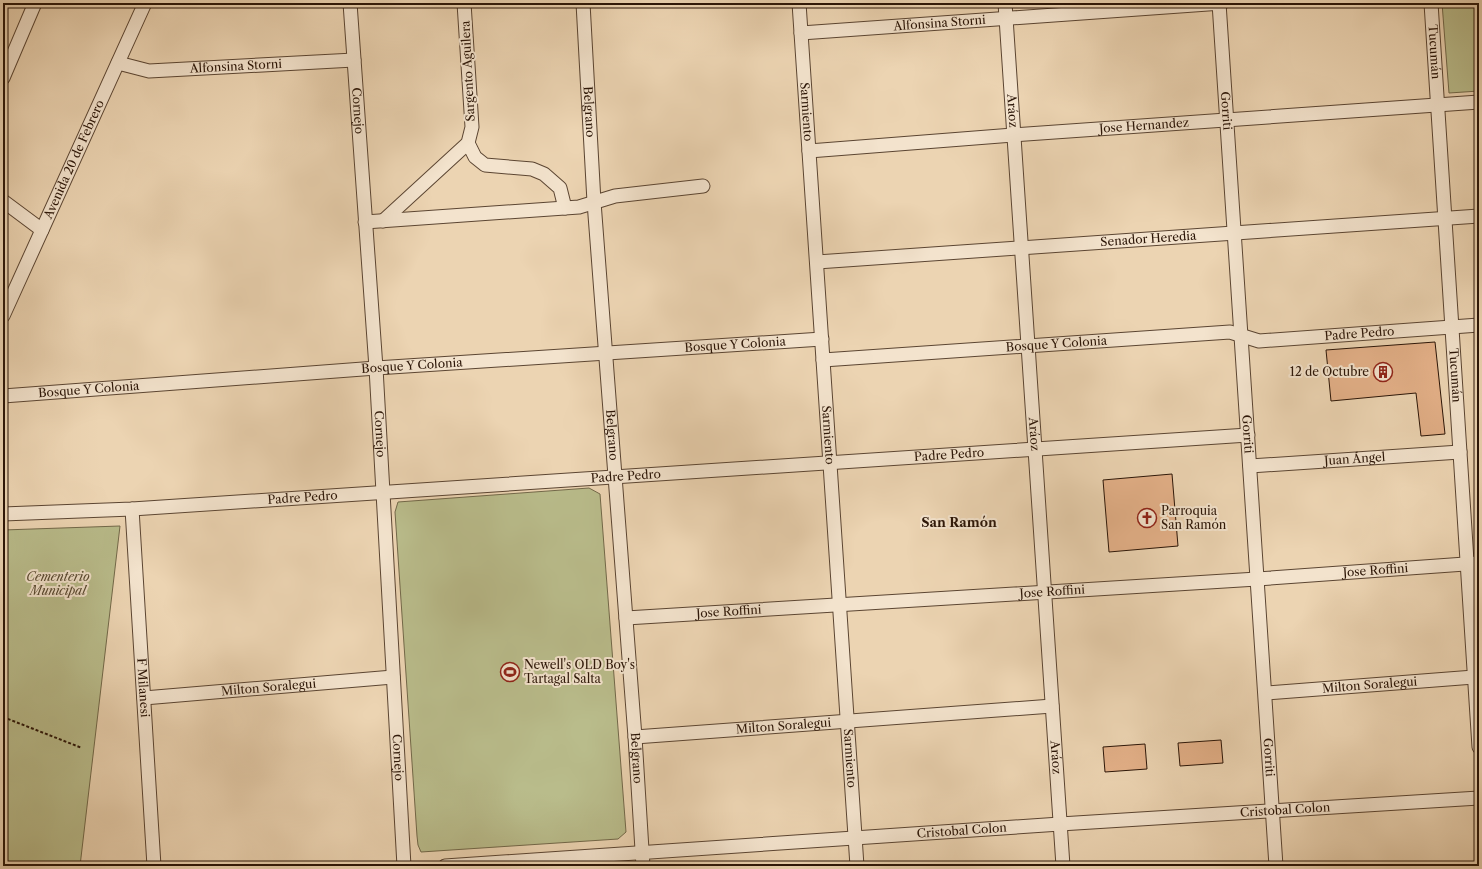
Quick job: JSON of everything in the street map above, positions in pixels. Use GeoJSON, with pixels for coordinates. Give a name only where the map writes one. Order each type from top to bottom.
{"type":"FeatureCollection","features":[{"type":"Feature","properties":{"kind":"street"},"geometry":{"type":"LineString","coordinates":[[3,78],[36,3]]}},
{"type":"Feature","properties":{"kind":"street","name":"Avenida 20 de Febrero"},"geometry":{"type":"LineString","coordinates":[[3,316],[146,3]]}},
{"type":"Feature","properties":{"kind":"street","name":"Cornejo"},"geometry":{"type":"LineString","coordinates":[[350,3],[376,368],[404,866]]}},
{"type":"Feature","properties":{"kind":"street","name":"Sargento Aguilera"},"geometry":{"type":"LineString","coordinates":[[464,3],[472,127],[468,143]]}},
{"type":"Feature","properties":{"kind":"street","name":"Belgrano"},"geometry":{"type":"LineString","coordinates":[[583,3],[594,202],[635,737],[643,866]]}},
{"type":"Feature","properties":{"kind":"street","name":"Sarmiento"},"geometry":{"type":"LineString","coordinates":[[800,3],[858,866]]}},
{"type":"Feature","properties":{"kind":"street","name":"Aráoz"},"geometry":{"type":"LineString","coordinates":[[1005,3],[1063,866]]}},
{"type":"Feature","properties":{"kind":"street","name":"Gorriti"},"geometry":{"type":"LineString","coordinates":[[1219,3],[1257,579],[1266,693],[1276,866]]}},
{"type":"Feature","properties":{"kind":"street","name":"Alfonsina Storni"},"geometry":{"type":"LineString","coordinates":[[801,32],[1222,3]]}},
{"type":"Feature","properties":{"kind":"street","name":"Tucumán"},"geometry":{"type":"LineString","coordinates":[[1430,3],[1460,452],[1473,563],[1474,677],[1479,747]]}},
{"type":"Feature","properties":{"kind":"street","name":"Alfonsina Storni"},"geometry":{"type":"LineString","coordinates":[[118,63],[149,71],[354,60]]}},
{"type":"Feature","properties":{"kind":"street","name":"Jose Hernandez"},"geometry":{"type":"LineString","coordinates":[[809,151],[1479,102]]}},
{"type":"Feature","properties":{"kind":"street"},"geometry":{"type":"LineString","coordinates":[[383,221],[468,143],[475,157],[485,165],[532,169],[544,174],[560,188],[565,208]]}},
{"type":"Feature","properties":{"kind":"street"},"geometry":{"type":"LineString","coordinates":[[365,222],[579,207],[615,196],[703,186]]}},
{"type":"Feature","properties":{"kind":"street"},"geometry":{"type":"LineString","coordinates":[[3,201],[42,230]]}},
{"type":"Feature","properties":{"kind":"street","name":"Senador Heredia"},"geometry":{"type":"LineString","coordinates":[[817,262],[1479,216]]}},
{"type":"Feature","properties":{"kind":"street","name":"Padre Pedro"},"geometry":{"type":"LineString","coordinates":[[1241,335],[1259,341],[1479,325]]}},
{"type":"Feature","properties":{"kind":"street","name":"Bosque Y Colonia"},"geometry":{"type":"LineString","coordinates":[[823,360],[1230,332],[1241,335]]}},
{"type":"Feature","properties":{"kind":"street","name":"Bosque Y Colonia"},"geometry":{"type":"LineString","coordinates":[[3,396],[376,368],[822,339]]}},
{"type":"Feature","properties":{"kind":"street","name":"Padre Pedro"},"geometry":{"type":"LineString","coordinates":[[3,514],[132,509],[1248,435]]}},
{"type":"Feature","properties":{"kind":"street","name":"Juan Ángel"},"geometry":{"type":"LineString","coordinates":[[1250,466],[1460,452]]}},
{"type":"Feature","properties":{"kind":"street","name":"F Milanesi"},"geometry":{"type":"LineString","coordinates":[[132,509],[154,866]]}},
{"type":"Feature","properties":{"kind":"street","name":"Jose Roffini"},"geometry":{"type":"LineString","coordinates":[[626,618],[1257,579],[1473,563]]}},
{"type":"Feature","properties":{"kind":"street","name":"Milton Soralegui"},"geometry":{"type":"LineString","coordinates":[[144,698],[393,677]]}},
{"type":"Feature","properties":{"kind":"street","name":"Milton Soralegui"},"geometry":{"type":"LineString","coordinates":[[1266,693],[1474,677]]}},
{"type":"Feature","properties":{"kind":"street","name":"Milton Soralegui"},"geometry":{"type":"LineString","coordinates":[[635,737],[1052,706]]}},
{"type":"Feature","properties":{"kind":"street","name":"Cristobal Colon"},"geometry":{"type":"LineString","coordinates":[[445,866],[1272,810],[1479,798]]}},
{"type":"Feature","properties":{"kind":"path"},"geometry":{"type":"LineString","coordinates":[[3,717],[82,748]]}},
{"type":"Feature","properties":{"kind":"green space"},"geometry":{"type":"Polygon","coordinates":[[[1442,3],[1479,3],[1479,91],[1449,93],[1442,3]]]}},
{"type":"Feature","properties":{"kind":"green space","name":"Newell's OLD Boy's Tartagal Salta"},"geometry":{"type":"Polygon","coordinates":[[[589,488],[600,494],[626,832],[618,839],[421,852],[418,845],[417,836],[395,512],[398,502],[589,488]]]}},
{"type":"Feature","properties":{"kind":"green space","name":"Cementerio Municipal"},"geometry":{"type":"Polygon","coordinates":[[[120,526],[80,866],[3,866],[3,530],[120,526]]]}},
{"type":"Feature","properties":{"kind":"building","name":"12 de Octubre"},"geometry":{"type":"Polygon","coordinates":[[[1435,342],[1445,434],[1421,436],[1416,393],[1331,401],[1326,350],[1435,342]]]}},
{"type":"Feature","properties":{"kind":"building"},"geometry":{"type":"Polygon","coordinates":[[[1172,474],[1178,546],[1109,552],[1103,480],[1172,474]]]}},
{"type":"Feature","properties":{"kind":"building"},"geometry":{"type":"Polygon","coordinates":[[[1221,740],[1223,763],[1180,766],[1178,743],[1221,740]]]}},
{"type":"Feature","properties":{"kind":"building"},"geometry":{"type":"Polygon","coordinates":[[[1145,744],[1147,769],[1105,772],[1103,747],[1145,744]]]}},
{"type":"Feature","properties":{"kind":"place","name":"12 de Octubre"},"geometry":{"type":"Point","coordinates":[1383,372]}},
{"type":"Feature","properties":{"kind":"place","name":"Parroquia San Ramón"},"geometry":{"type":"Point","coordinates":[1147,518]}},
{"type":"Feature","properties":{"kind":"place","name":"Newell's OLD Boy's Tartagal Salta"},"geometry":{"type":"Point","coordinates":[510,672]}},
{"type":"Feature","properties":{"kind":"district","name":"San Ramón"},"geometry":{"type":"Point","coordinates":[959,522]}}]}
